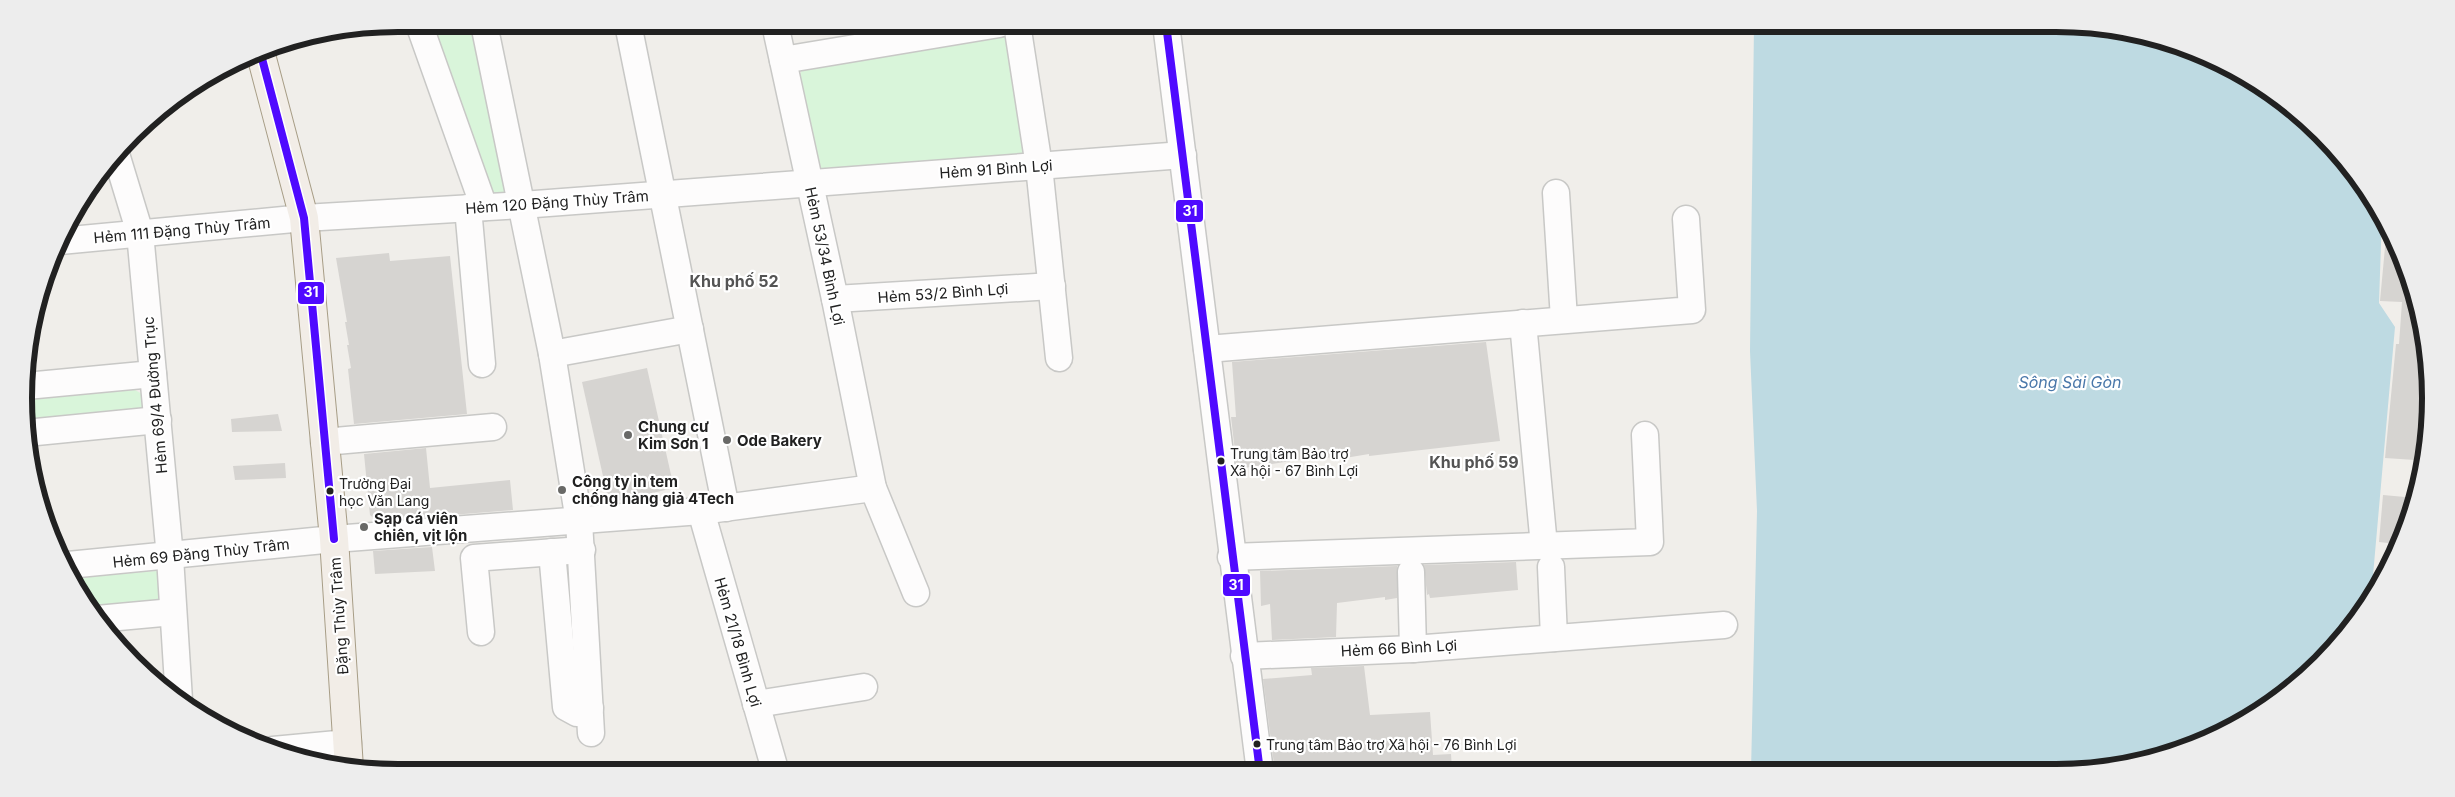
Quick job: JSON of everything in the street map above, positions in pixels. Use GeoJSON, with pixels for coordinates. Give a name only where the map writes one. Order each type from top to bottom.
{"type":"FeatureCollection","features":[{"type":"Feature","properties":{"kind":"main road","name":"Đặng Thùy Trâm"},"geometry":{"type":"LineString","coordinates":[[262,59],[304,218],[334,540],[349,756]]}},
{"type":"Feature","properties":{"kind":"street"},"geometry":{"type":"LineString","coordinates":[[421,32],[476,208],[482,364]]}},
{"type":"Feature","properties":{"kind":"street"},"geometry":{"type":"LineString","coordinates":[[486,32],[552,354],[579,522],[591,733]]}},
{"type":"Feature","properties":{"kind":"street"},"geometry":{"type":"LineString","coordinates":[[630,32],[726,508]]}},
{"type":"Feature","properties":{"kind":"street","name":"Hẻm 53/34 Bình Lợi"},"geometry":{"type":"LineString","coordinates":[[777,32],[835,299],[873,488],[916,593]]}},
{"type":"Feature","properties":{"kind":"street"},"geometry":{"type":"LineString","coordinates":[[782,60],[951,32]]}},
{"type":"Feature","properties":{"kind":"street"},"geometry":{"type":"LineString","coordinates":[[1018,32],[1039,166],[1059,358]]}},
{"type":"Feature","properties":{"kind":"street"},"geometry":{"type":"LineString","coordinates":[[1167,32],[1231,557],[1259,764]]}},
{"type":"Feature","properties":{"kind":"street","name":"Hẻm 91 Bình Lợi"},"geometry":{"type":"LineString","coordinates":[[809,183],[1183,155]]}},
{"type":"Feature","properties":{"kind":"street","name":"Hẻm 69/4 Đường Trục"},"geometry":{"type":"LineString","coordinates":[[119,163],[140,233],[170,556],[178,691]]}},
{"type":"Feature","properties":{"kind":"street","name":"Hẻm 120 Đặng Thùy Trâm"},"geometry":{"type":"LineString","coordinates":[[304,218],[522,205],[809,183]]}},
{"type":"Feature","properties":{"kind":"street"},"geometry":{"type":"LineString","coordinates":[[1556,193],[1564,319]]}},
{"type":"Feature","properties":{"kind":"street","name":"Hẻm 111 Đặng Thùy Trâm"},"geometry":{"type":"LineString","coordinates":[[68,240],[304,218]]}},
{"type":"Feature","properties":{"kind":"street"},"geometry":{"type":"LineString","coordinates":[[1207,349],[1692,310],[1686,219]]}},
{"type":"Feature","properties":{"kind":"street","name":"Hẻm 53/2 Bình Lợi"},"geometry":{"type":"LineString","coordinates":[[835,299],[1052,286]]}},
{"type":"Feature","properties":{"kind":"street"},"geometry":{"type":"LineString","coordinates":[[1522,323],[1554,638]]}},
{"type":"Feature","properties":{"kind":"street"},"geometry":{"type":"LineString","coordinates":[[552,354],[690,329]]}},
{"type":"Feature","properties":{"kind":"street"},"geometry":{"type":"LineString","coordinates":[[33,385],[153,374]]}},
{"type":"Feature","properties":{"kind":"street"},"geometry":{"type":"LineString","coordinates":[[34,432],[158,420]]}},
{"type":"Feature","properties":{"kind":"street"},"geometry":{"type":"LineString","coordinates":[[324,442],[493,427]]}},
{"type":"Feature","properties":{"kind":"street"},"geometry":{"type":"LineString","coordinates":[[1231,557],[1547,556],[1650,542],[1645,435]]}},
{"type":"Feature","properties":{"kind":"street","name":"Hẻm 69 Đặng Thùy Trâm"},"geometry":{"type":"LineString","coordinates":[[73,565],[334,540],[701,511],[873,488]]}},
{"type":"Feature","properties":{"kind":"street","name":"Hẻm 21/18 Bình Lợi"},"geometry":{"type":"LineString","coordinates":[[701,511],[774,764]]}},
{"type":"Feature","properties":{"kind":"street"},"geometry":{"type":"LineString","coordinates":[[481,632],[474,558],[582,550]]}},
{"type":"Feature","properties":{"kind":"street"},"geometry":{"type":"LineString","coordinates":[[552,552],[566,707],[577,713],[590,708]]}},
{"type":"Feature","properties":{"kind":"street"},"geometry":{"type":"LineString","coordinates":[[1411,572],[1413,649]]}},
{"type":"Feature","properties":{"kind":"street"},"geometry":{"type":"LineString","coordinates":[[106,618],[173,612]]}},
{"type":"Feature","properties":{"kind":"street","name":"Hẻm 66 Bình Lợi"},"geometry":{"type":"LineString","coordinates":[[1244,656],[1413,649],[1724,625]]}},
{"type":"Feature","properties":{"kind":"street"},"geometry":{"type":"LineString","coordinates":[[756,704],[864,687]]}},
{"type":"Feature","properties":{"kind":"street"},"geometry":{"type":"LineString","coordinates":[[307,753],[349,756]]}},
{"type":"Feature","properties":{"kind":"green space"},"geometry":{"type":"Polygon","coordinates":[[[431,32],[476,32],[506,192],[492,194],[431,32]]]}},
{"type":"Feature","properties":{"kind":"green space"},"geometry":{"type":"Polygon","coordinates":[[[1004,33],[1011,39],[1029,153],[1022,159],[815,170],[797,80],[803,68],[1004,33]]]}},
{"type":"Feature","properties":{"kind":"green space"},"geometry":{"type":"Polygon","coordinates":[[[135,390],[144,395],[146,408],[139,412],[33,423],[32,399],[135,390]]]}},
{"type":"Feature","properties":{"kind":"green space"},"geometry":{"type":"Polygon","coordinates":[[[156,571],[165,576],[160,606],[101,611],[80,578],[156,571]]]}},
{"type":"Feature","properties":{"kind":"water","name":"Sông Sài Gòn"},"geometry":{"type":"Polygon","coordinates":[[[1754,32],[2080,33],[2151,45],[2197,60],[2260,94],[2298,123],[2332,157],[2347,176],[2361,195],[2381,231],[2379,303],[2395,327],[2372,583],[2361,602],[2332,640],[2298,674],[2279,689],[2260,703],[2218,727],[2197,737],[2151,752],[2080,764],[1751,764],[1757,511],[1750,351],[1754,32]]]}},
{"type":"Feature","properties":{"kind":"building"},"geometry":{"type":"Polygon","coordinates":[[[2386,239],[2395,258],[2410,304],[2419,351],[2419,378],[2422,379],[2415,460],[2385,458],[2396,344],[2399,344],[2402,302],[2380,301],[2386,239]]]}},
{"type":"Feature","properties":{"kind":"building"},"geometry":{"type":"Polygon","coordinates":[[[389,253],[390,261],[450,256],[467,414],[354,424],[348,369],[351,368],[345,322],[347,322],[336,258],[389,253]]]}},
{"type":"Feature","properties":{"kind":"building"},"geometry":{"type":"Polygon","coordinates":[[[1486,342],[1500,441],[1369,456],[1369,454],[1345,458],[1345,455],[1321,459],[1321,457],[1237,469],[1231,417],[1236,417],[1232,362],[1486,342]]]}},
{"type":"Feature","properties":{"kind":"building","name":"Chung cư Kim Sơn 1"},"geometry":{"type":"Polygon","coordinates":[[[647,368],[674,488],[609,503],[582,382],[647,368]]]}},
{"type":"Feature","properties":{"kind":"building"},"geometry":{"type":"Polygon","coordinates":[[[278,414],[282,431],[232,432],[231,419],[278,414]]]}},
{"type":"Feature","properties":{"kind":"building"},"geometry":{"type":"Polygon","coordinates":[[[426,448],[430,488],[510,480],[513,510],[377,521],[370,515],[364,454],[426,448]]]}},
{"type":"Feature","properties":{"kind":"building"},"geometry":{"type":"Polygon","coordinates":[[[285,463],[286,478],[235,480],[233,466],[285,463]]]}},
{"type":"Feature","properties":{"kind":"building"},"geometry":{"type":"Polygon","coordinates":[[[2383,495],[2405,497],[2404,513],[2393,544],[2379,542],[2383,495]]]}},
{"type":"Feature","properties":{"kind":"building"},"geometry":{"type":"Polygon","coordinates":[[[432,547],[435,571],[375,574],[373,551],[432,547]]]}},
{"type":"Feature","properties":{"kind":"building"},"geometry":{"type":"Polygon","coordinates":[[[1516,562],[1518,590],[1430,598],[1429,594],[1427,595],[1424,565],[1516,562]]]}},
{"type":"Feature","properties":{"kind":"building"},"geometry":{"type":"Polygon","coordinates":[[[1397,566],[1397,598],[1385,600],[1385,597],[1337,603],[1336,637],[1272,640],[1270,604],[1261,606],[1260,571],[1397,566]]]}},
{"type":"Feature","properties":{"kind":"building"},"geometry":{"type":"Polygon","coordinates":[[[1364,666],[1370,715],[1430,712],[1433,755],[1451,754],[1452,764],[1274,764],[1263,679],[1312,675],[1311,668],[1364,666]]]}},
{"type":"Feature","properties":{"kind":"transit line","name":"31"},"geometry":{"type":"LineString","coordinates":[[1167,32],[1259,764]]}},
{"type":"Feature","properties":{"kind":"transit line","name":"31"},"geometry":{"type":"LineString","coordinates":[[262,59],[304,218],[334,539]]}},
{"type":"Feature","properties":{"kind":"place","name":"Chung cư Kim Sơn 1"},"geometry":{"type":"Point","coordinates":[628,435]}},
{"type":"Feature","properties":{"kind":"place","name":"Ode Bakery"},"geometry":{"type":"Point","coordinates":[727,440]}},
{"type":"Feature","properties":{"kind":"place","name":"Trung tâm Bảo trợ Xã hội - 67 Bình Lợi"},"geometry":{"type":"Point","coordinates":[1221,461]}},
{"type":"Feature","properties":{"kind":"place","name":"Công ty in tem chống hàng giả 4Tech"},"geometry":{"type":"Point","coordinates":[562,490]}},
{"type":"Feature","properties":{"kind":"place","name":"Trường Đại học Văn Lang"},"geometry":{"type":"Point","coordinates":[330,491]}},
{"type":"Feature","properties":{"kind":"place","name":"Sạp cá viên chiên, vịt lộn"},"geometry":{"type":"Point","coordinates":[364,527]}},
{"type":"Feature","properties":{"kind":"place","name":"Trung tâm Bảo trợ Xã hội - 76 Bình Lợi"},"geometry":{"type":"Point","coordinates":[1257,744]}},
{"type":"Feature","properties":{"kind":"district","name":"Khu phố 52"},"geometry":{"type":"Point","coordinates":[734,281]}},
{"type":"Feature","properties":{"kind":"district","name":"Khu phố 59"},"geometry":{"type":"Point","coordinates":[1474,462]}}]}
